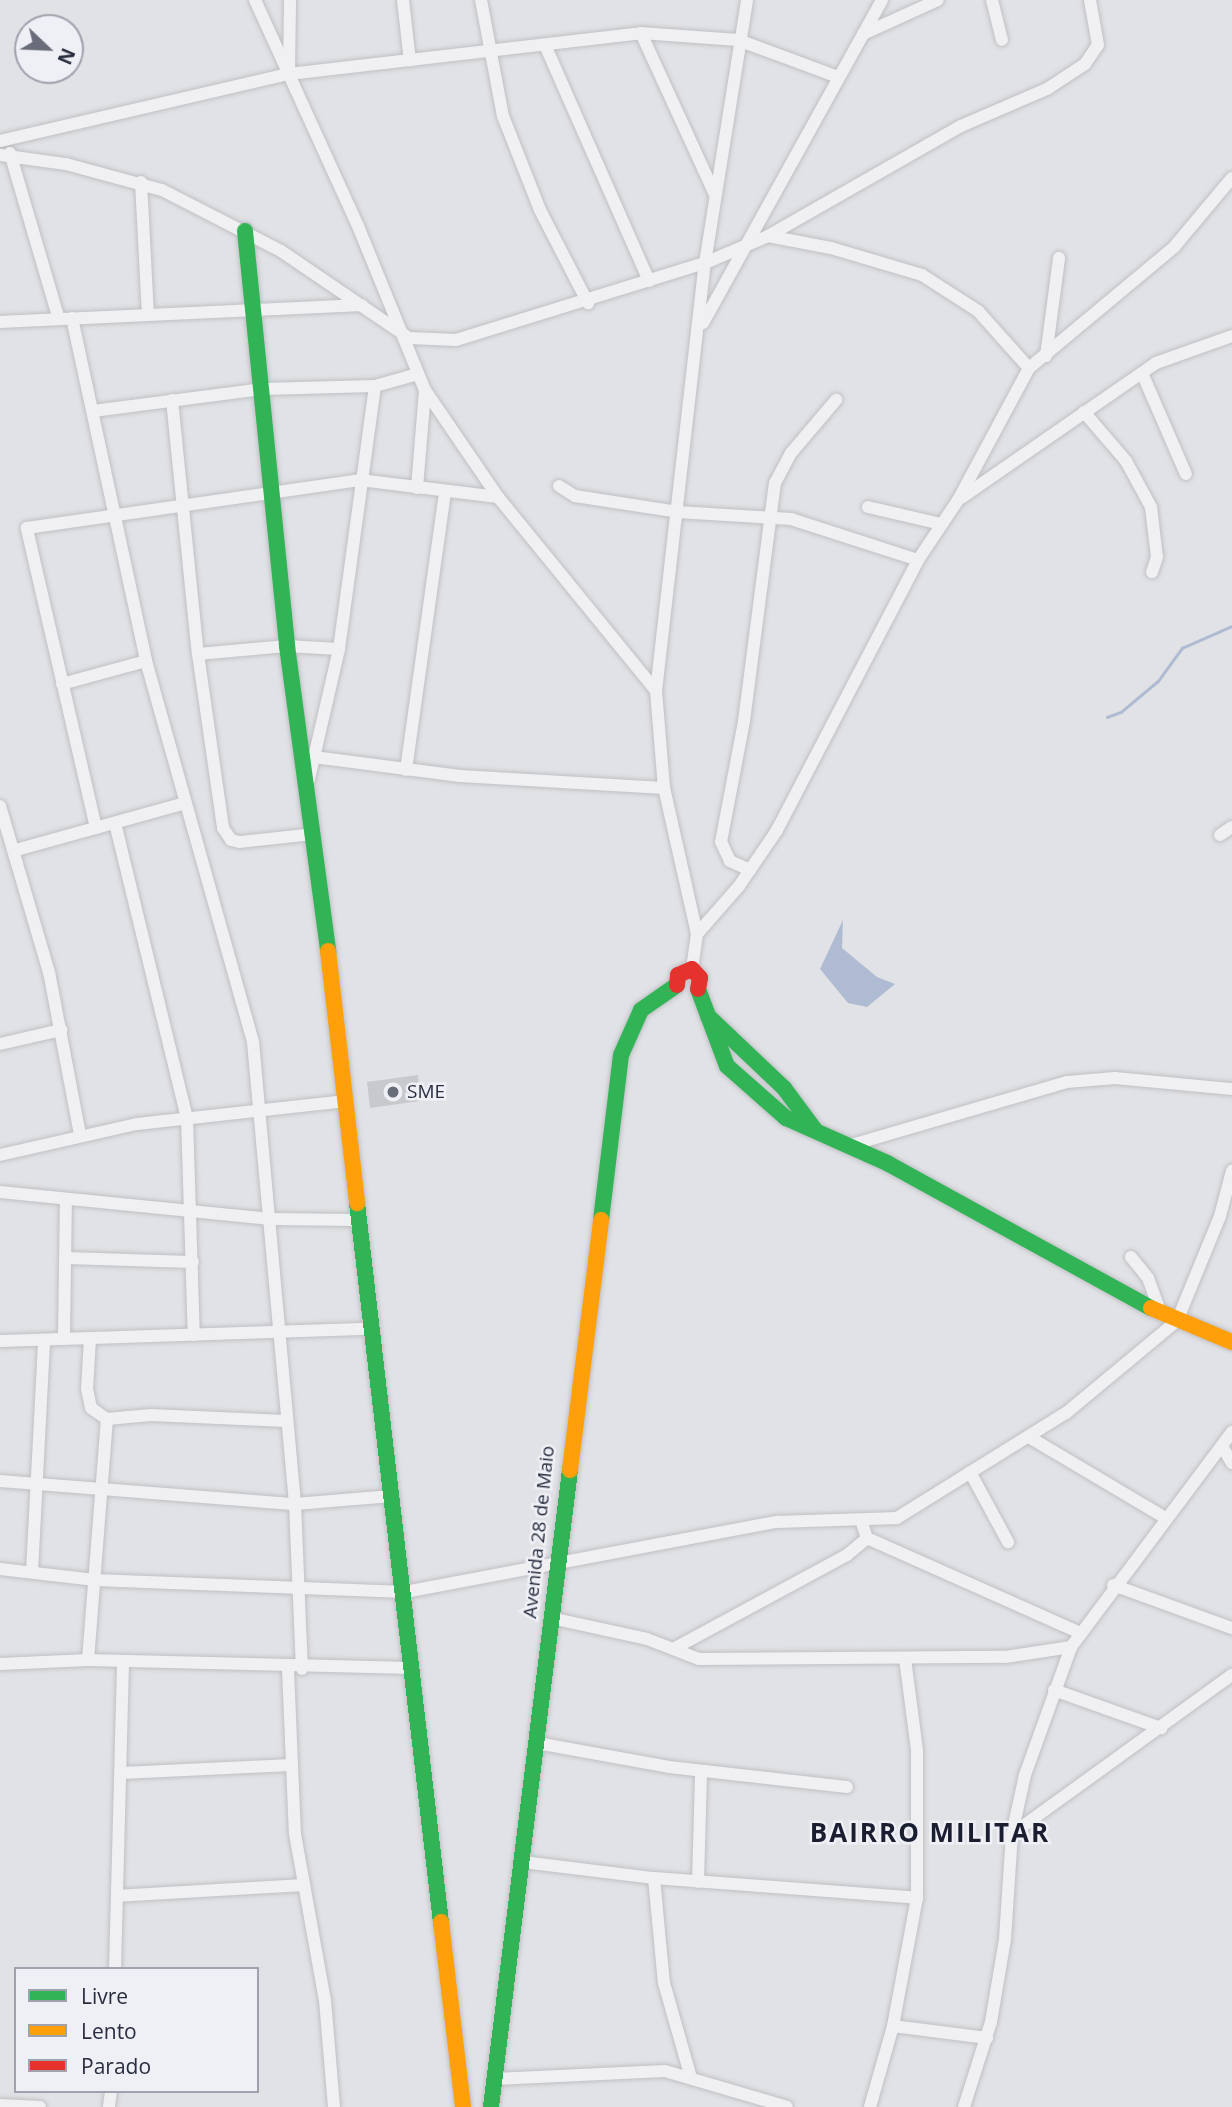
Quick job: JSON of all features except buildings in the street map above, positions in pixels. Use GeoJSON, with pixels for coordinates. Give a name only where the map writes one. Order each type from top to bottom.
{"type":"FeatureCollection","features":[{"type":"Feature","properties":{"kind":"street"},"geometry":{"type":"LineString","coordinates":[[255,0],[358,226],[396,330],[425,390],[498,498],[656,691]]}},
{"type":"Feature","properties":{"kind":"street"},"geometry":{"type":"LineString","coordinates":[[289,74],[290,0]]}},
{"type":"Feature","properties":{"kind":"street"},"geometry":{"type":"LineString","coordinates":[[403,0],[411,61]]}},
{"type":"Feature","properties":{"kind":"street"},"geometry":{"type":"LineString","coordinates":[[481,0],[488,52],[503,116],[541,210],[588,303]]}},
{"type":"Feature","properties":{"kind":"street"},"geometry":{"type":"LineString","coordinates":[[747,0],[738,40],[705,262],[656,691],[664,788],[696,934],[692,969],[700,978],[698,989],[727,1066],[786,1118],[848,1146],[1161,1313],[1232,1342]]}},
{"type":"Feature","properties":{"kind":"street"},"geometry":{"type":"LineString","coordinates":[[699,332],[743,246],[882,0]]}},
{"type":"Feature","properties":{"kind":"street"},"geometry":{"type":"LineString","coordinates":[[863,34],[938,0]]}},
{"type":"Feature","properties":{"kind":"street"},"geometry":{"type":"LineString","coordinates":[[992,0],[1002,40]]}},
{"type":"Feature","properties":{"kind":"street"},"geometry":{"type":"LineString","coordinates":[[6,156],[141,182],[245,231],[362,305],[396,330],[421,342],[456,341],[588,303],[705,262],[768,236],[961,126],[1047,89],[1085,64],[1098,44],[1090,0]]}},
{"type":"Feature","properties":{"kind":"street"},"geometry":{"type":"LineString","coordinates":[[641,33],[716,196]]}},
{"type":"Feature","properties":{"kind":"street"},"geometry":{"type":"LineString","coordinates":[[302,1669],[295,1504],[262,1114],[253,1042],[146,661],[113,516],[93,411],[66,319],[0,139],[289,74],[641,33],[738,40],[838,77]]}},
{"type":"Feature","properties":{"kind":"street"},"geometry":{"type":"LineString","coordinates":[[545,45],[649,281]]}},
{"type":"Feature","properties":{"kind":"street"},"geometry":{"type":"LineString","coordinates":[[696,934],[750,870],[799,793],[918,560],[958,500],[1029,368],[1174,247],[1232,178]]}},
{"type":"Feature","properties":{"kind":"street"},"geometry":{"type":"LineString","coordinates":[[141,182],[148,313]]}},
{"type":"Feature","properties":{"kind":"street"},"geometry":{"type":"LineString","coordinates":[[245,231],[287,646],[314,834],[370,1329],[405,1592],[411,1668],[463,2107]]}},
{"type":"Feature","properties":{"kind":"street"},"geometry":{"type":"LineString","coordinates":[[768,236],[831,247],[922,275],[978,311],[1029,368]]}},
{"type":"Feature","properties":{"kind":"street"},"geometry":{"type":"LineString","coordinates":[[1046,356],[1059,258]]}},
{"type":"Feature","properties":{"kind":"street"},"geometry":{"type":"LineString","coordinates":[[0,322],[254,307],[362,305]]}},
{"type":"Feature","properties":{"kind":"street"},"geometry":{"type":"LineString","coordinates":[[958,500],[1142,373],[1232,336]]}},
{"type":"Feature","properties":{"kind":"street"},"geometry":{"type":"LineString","coordinates":[[1142,373],[1186,474]]}},
{"type":"Feature","properties":{"kind":"street"},"geometry":{"type":"LineString","coordinates":[[93,411],[262,389],[375,386],[418,374]]}},
{"type":"Feature","properties":{"kind":"street"},"geometry":{"type":"LineString","coordinates":[[307,785],[339,649],[360,480],[375,386]]}},
{"type":"Feature","properties":{"kind":"street"},"geometry":{"type":"LineString","coordinates":[[417,488],[425,390]]}},
{"type":"Feature","properties":{"kind":"street"},"geometry":{"type":"LineString","coordinates":[[172,400],[180,505],[198,653],[226,835],[240,842],[314,834]]}},
{"type":"Feature","properties":{"kind":"street"},"geometry":{"type":"LineString","coordinates":[[750,870],[730,860],[721,842],[780,468],[836,400]]}},
{"type":"Feature","properties":{"kind":"street"},"geometry":{"type":"LineString","coordinates":[[1084,412],[1126,461],[1151,507],[1157,557],[1152,572]]}},
{"type":"Feature","properties":{"kind":"street"},"geometry":{"type":"LineString","coordinates":[[96,828],[25,532],[33,525],[360,480],[498,498]]}},
{"type":"Feature","properties":{"kind":"street"},"geometry":{"type":"LineString","coordinates":[[559,486],[575,496],[678,512],[773,517],[918,560]]}},
{"type":"Feature","properties":{"kind":"street"},"geometry":{"type":"LineString","coordinates":[[406,770],[445,493]]}},
{"type":"Feature","properties":{"kind":"street"},"geometry":{"type":"LineString","coordinates":[[868,507],[941,524]]}},
{"type":"Feature","properties":{"kind":"street"},"geometry":{"type":"LineString","coordinates":[[198,653],[287,646],[339,649]]}},
{"type":"Feature","properties":{"kind":"street"},"geometry":{"type":"LineString","coordinates":[[62,684],[146,661]]}},
{"type":"Feature","properties":{"kind":"street"},"geometry":{"type":"LineString","coordinates":[[314,757],[406,770],[664,788]]}},
{"type":"Feature","properties":{"kind":"street"},"geometry":{"type":"LineString","coordinates":[[16,850],[186,803]]}},
{"type":"Feature","properties":{"kind":"street"},"geometry":{"type":"LineString","coordinates":[[0,806],[16,850],[61,1030],[80,1135]]}},
{"type":"Feature","properties":{"kind":"street"},"geometry":{"type":"LineString","coordinates":[[115,823],[187,1118],[193,1212],[194,1335]]}},
{"type":"Feature","properties":{"kind":"street"},"geometry":{"type":"LineString","coordinates":[[1220,835],[1232,827]]}},
{"type":"Feature","properties":{"kind":"street"},"geometry":{"type":"LineString","coordinates":[[692,969],[678,975],[677,985],[689,993],[698,989]]}},
{"type":"Feature","properties":{"kind":"street","name":"Avenida 28 de Maio"},"geometry":{"type":"LineString","coordinates":[[489,2106],[495,2079],[523,1862],[557,1564],[621,1055],[640,1010],[677,985]]}},
{"type":"Feature","properties":{"kind":"street"},"geometry":{"type":"LineString","coordinates":[[708,1016],[784,1088],[815,1130]]}},
{"type":"Feature","properties":{"kind":"street"},"geometry":{"type":"LineString","coordinates":[[0,1044],[61,1030]]}},
{"type":"Feature","properties":{"kind":"street"},"geometry":{"type":"LineString","coordinates":[[848,1146],[1067,1082],[1115,1078],[1232,1089]]}},
{"type":"Feature","properties":{"kind":"street"},"geometry":{"type":"LineString","coordinates":[[0,1155],[80,1135],[187,1118],[262,1114],[344,1101]]}},
{"type":"Feature","properties":{"kind":"street"},"geometry":{"type":"LineString","coordinates":[[0,1569],[94,1580],[300,1591],[405,1592],[777,1522],[862,1523],[897,1518],[1029,1437],[1177,1321],[1220,1216],[1232,1171]]}},
{"type":"Feature","properties":{"kind":"street"},"geometry":{"type":"LineString","coordinates":[[0,1192],[271,1219],[357,1220]]}},
{"type":"Feature","properties":{"kind":"street"},"geometry":{"type":"LineString","coordinates":[[64,1337],[66,1200]]}},
{"type":"Feature","properties":{"kind":"street"},"geometry":{"type":"LineString","coordinates":[[1131,1257],[1148,1278],[1161,1313]]}},
{"type":"Feature","properties":{"kind":"street"},"geometry":{"type":"LineString","coordinates":[[65,1258],[193,1262]]}},
{"type":"Feature","properties":{"kind":"street"},"geometry":{"type":"LineString","coordinates":[[0,1341],[44,1343],[64,1337],[90,1339],[370,1329]]}},
{"type":"Feature","properties":{"kind":"street"},"geometry":{"type":"LineString","coordinates":[[90,1339],[86,1389],[91,1408],[107,1419],[151,1415],[286,1421]]}},
{"type":"Feature","properties":{"kind":"street"},"geometry":{"type":"LineString","coordinates":[[32,1572],[44,1343]]}},
{"type":"Feature","properties":{"kind":"street"},"geometry":{"type":"LineString","coordinates":[[88,1660],[107,1419]]}},
{"type":"Feature","properties":{"kind":"street"},"geometry":{"type":"LineString","coordinates":[[964,2107],[987,2038],[1005,1940],[1012,1834],[1054,1690],[1071,1647],[1113,1585],[1232,1432]]}},
{"type":"Feature","properties":{"kind":"street"},"geometry":{"type":"LineString","coordinates":[[1029,1437],[1164,1517]]}},
{"type":"Feature","properties":{"kind":"street"},"geometry":{"type":"LineString","coordinates":[[1222,1446],[1232,1463]]}},
{"type":"Feature","properties":{"kind":"street"},"geometry":{"type":"LineString","coordinates":[[970,1472],[1008,1542]]}},
{"type":"Feature","properties":{"kind":"street"},"geometry":{"type":"LineString","coordinates":[[0,1481],[295,1504],[392,1496]]}},
{"type":"Feature","properties":{"kind":"street"},"geometry":{"type":"LineString","coordinates":[[862,1523],[867,1538],[1080,1633]]}},
{"type":"Feature","properties":{"kind":"street"},"geometry":{"type":"LineString","coordinates":[[675,1648],[847,1555],[867,1538]]}},
{"type":"Feature","properties":{"kind":"street"},"geometry":{"type":"LineString","coordinates":[[1113,1585],[1232,1628]]}},
{"type":"Feature","properties":{"kind":"street"},"geometry":{"type":"LineString","coordinates":[[551,1618],[675,1648],[699,1659],[905,1660],[1005,1657],[1071,1647]]}},
{"type":"Feature","properties":{"kind":"street"},"geometry":{"type":"LineString","coordinates":[[0,1664],[88,1660],[288,1669],[411,1668]]}},
{"type":"Feature","properties":{"kind":"street"},"geometry":{"type":"LineString","coordinates":[[870,2107],[893,2026],[917,1898],[917,1750],[905,1660]]}},
{"type":"Feature","properties":{"kind":"street"},"geometry":{"type":"LineString","coordinates":[[115,1967],[123,1663]]}},
{"type":"Feature","properties":{"kind":"street"},"geometry":{"type":"LineString","coordinates":[[288,1669],[290,1765],[302,1885],[325,2000],[334,2107]]}},
{"type":"Feature","properties":{"kind":"street"},"geometry":{"type":"LineString","coordinates":[[1012,1834],[1232,1675]]}},
{"type":"Feature","properties":{"kind":"street"},"geometry":{"type":"LineString","coordinates":[[1054,1690],[1161,1728]]}},
{"type":"Feature","properties":{"kind":"street"},"geometry":{"type":"LineString","coordinates":[[537,1743],[701,1772],[847,1787]]}},
{"type":"Feature","properties":{"kind":"street"},"geometry":{"type":"LineString","coordinates":[[122,1773],[290,1765]]}},
{"type":"Feature","properties":{"kind":"street"},"geometry":{"type":"LineString","coordinates":[[698,1882],[701,1772]]}},
{"type":"Feature","properties":{"kind":"street"},"geometry":{"type":"LineString","coordinates":[[523,1862],[654,1878],[917,1898]]}},
{"type":"Feature","properties":{"kind":"street"},"geometry":{"type":"LineString","coordinates":[[654,1878],[664,1983],[690,2074]]}},
{"type":"Feature","properties":{"kind":"street"},"geometry":{"type":"LineString","coordinates":[[117,1896],[302,1885]]}},
{"type":"Feature","properties":{"kind":"street"},"geometry":{"type":"LineString","coordinates":[[893,2026],[987,2038]]}},
{"type":"Feature","properties":{"kind":"street"},"geometry":{"type":"LineString","coordinates":[[495,2079],[665,2071],[690,2074],[786,2107]]}},
{"type":"Feature","properties":{"kind":"street"},"geometry":{"type":"LineString","coordinates":[[0,2105],[40,2107]]}},
{"type":"Feature","properties":{"kind":"water"},"geometry":{"type":"Polygon","coordinates":[[[843,920],[842,948],[877,977],[895,984],[867,1007],[848,1003],[820,969],[843,920]]]}},
{"type":"Feature","properties":{"kind":"waterway"},"geometry":{"type":"LineString","coordinates":[[1107,717],[1121,712],[1158,681],[1182,648],[1232,626]]}},
{"type":"Feature","properties":{"kind":"traffic: fast"},"geometry":{"type":"LineString","coordinates":[[245,231],[287,646],[328,951]]}},
{"type":"Feature","properties":{"kind":"traffic: fast"},"geometry":{"type":"LineString","coordinates":[[601,1220],[621,1055],[641,1010],[677,985]]}},
{"type":"Feature","properties":{"kind":"traffic: fast"},"geometry":{"type":"LineString","coordinates":[[698,989],[727,1066],[786,1118],[887,1163],[1151,1308]]}},
{"type":"Feature","properties":{"kind":"traffic: fast"},"geometry":{"type":"LineString","coordinates":[[708,1016],[784,1088],[815,1130]]}},
{"type":"Feature","properties":{"kind":"traffic: fast"},"geometry":{"type":"LineString","coordinates":[[357,1203],[441,1922]]}},
{"type":"Feature","properties":{"kind":"traffic: fast"},"geometry":{"type":"LineString","coordinates":[[491,2107],[570,1470]]}},
{"type":"Feature","properties":{"kind":"traffic: slow"},"geometry":{"type":"LineString","coordinates":[[328,951],[357,1203]]}},
{"type":"Feature","properties":{"kind":"traffic: slow"},"geometry":{"type":"LineString","coordinates":[[570,1470],[601,1220]]}},
{"type":"Feature","properties":{"kind":"traffic: slow"},"geometry":{"type":"LineString","coordinates":[[1151,1308],[1232,1342]]}},
{"type":"Feature","properties":{"kind":"traffic: slow"},"geometry":{"type":"LineString","coordinates":[[441,1922],[463,2107]]}},
{"type":"Feature","properties":{"kind":"traffic: jam"},"geometry":{"type":"LineString","coordinates":[[677,985],[678,975],[692,969],[700,978],[698,989]]}},
{"type":"Feature","properties":{"kind":"place","name":"SME"},"geometry":{"type":"Point","coordinates":[393,1092]}},
{"type":"Feature","properties":{"kind":"district","name":"BAIRRO MILITAR"},"geometry":{"type":"Point","coordinates":[930,1833]}}]}
